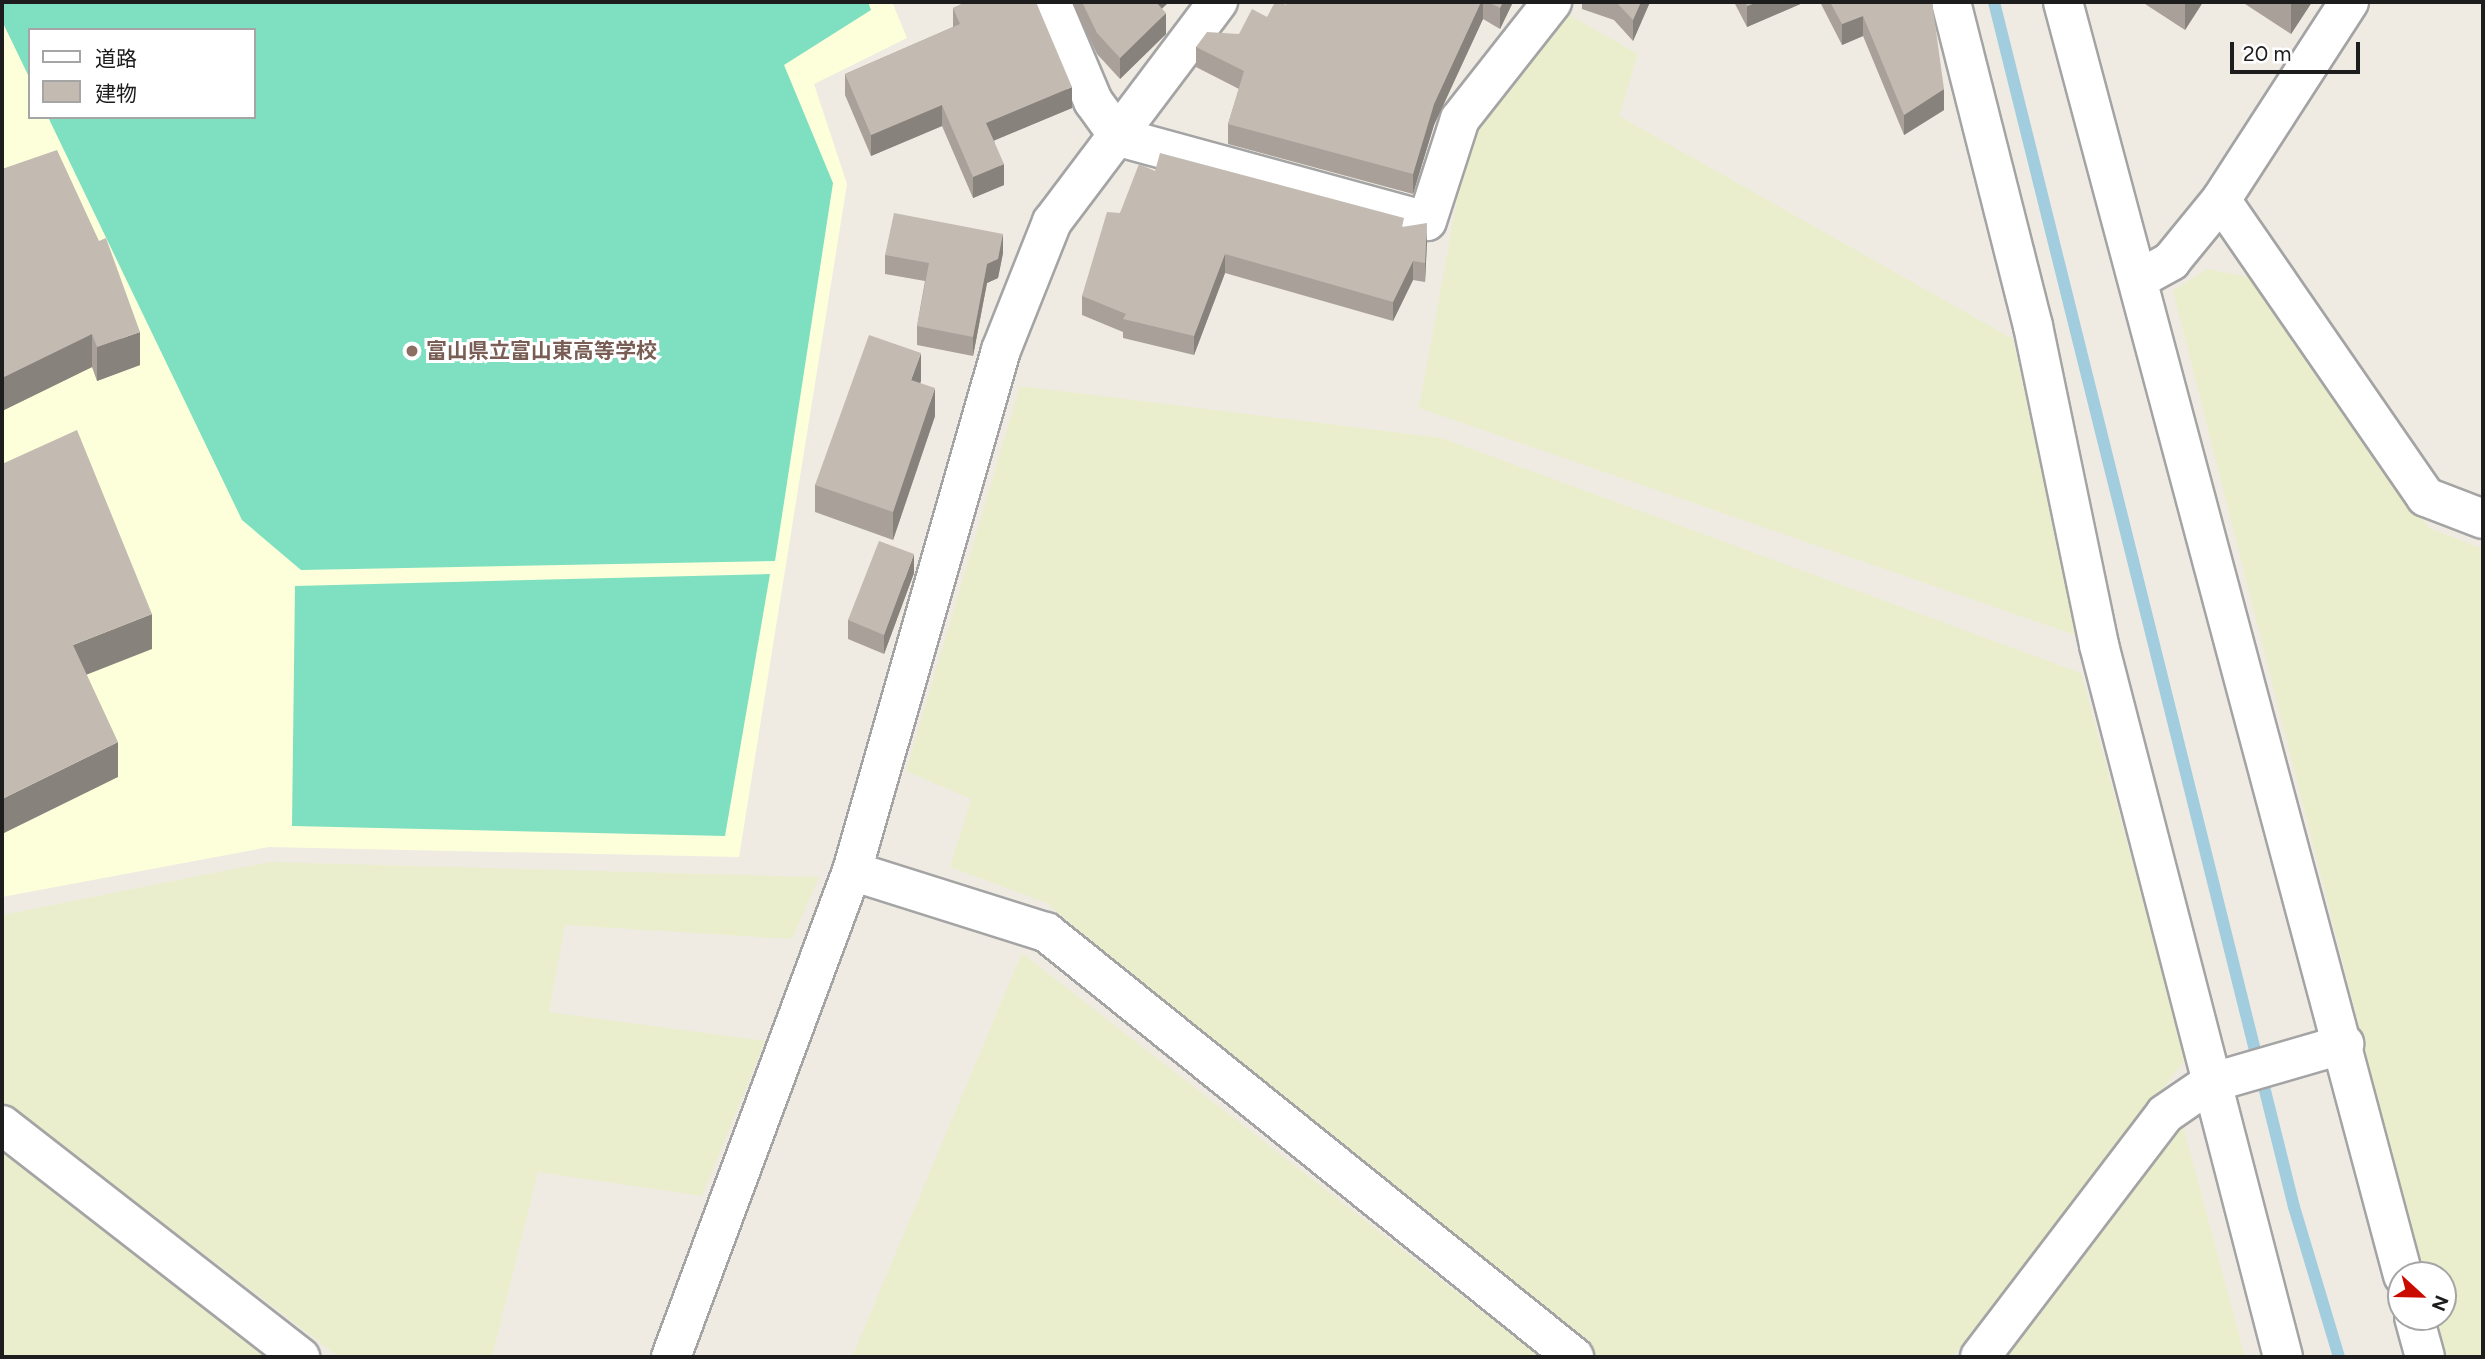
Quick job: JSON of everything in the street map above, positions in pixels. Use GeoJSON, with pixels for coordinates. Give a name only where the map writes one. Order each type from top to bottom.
{"type":"FeatureCollection","features":[{"type":"Feature","properties":{"kind":"street"},"geometry":{"type":"LineString","coordinates":[[1051,2],[1093,101],[1119,137],[1426,221],[1460,119],[1552,2]]}},
{"type":"Feature","properties":{"kind":"street"},"geometry":{"type":"LineString","coordinates":[[671,1357],[852,872],[1001,350],[1052,222],[1119,137],[1218,2]]}},
{"type":"Feature","properties":{"kind":"street"},"geometry":{"type":"LineString","coordinates":[[1951,2],[2033,326],[2099,645],[2210,1083],[2283,1357]]}},
{"type":"Feature","properties":{"kind":"street"},"geometry":{"type":"LineString","coordinates":[[2063,2],[2344,1044],[2399,1261]]}},
{"type":"Feature","properties":{"kind":"street"},"geometry":{"type":"LineString","coordinates":[[2139,279],[2171,261],[2221,200],[2349,2]]}},
{"type":"Feature","properties":{"kind":"street"},"geometry":{"type":"LineString","coordinates":[[2221,200],[2426,497],[2483,520]]}},
{"type":"Feature","properties":{"kind":"street"},"geometry":{"type":"LineString","coordinates":[[852,872],[1046,932],[1574,1357]]}},
{"type":"Feature","properties":{"kind":"street"},"geometry":{"type":"LineString","coordinates":[[1980,1357],[2165,1114],[2210,1083],[2344,1044]]}},
{"type":"Feature","properties":{"kind":"street"},"geometry":{"type":"LineString","coordinates":[[2,1125],[300,1357]]}},
{"type":"Feature","properties":{"kind":"street"},"geometry":{"type":"LineString","coordinates":[[2418,1331],[2425,1357]]}},
{"type":"Feature","properties":{"kind":"shaded area","name":"富山県立富山東高等学校"},"geometry":{"type":"Polygon","coordinates":[[[2,2],[892,2],[907,38],[814,84],[847,184],[739,857],[269,847],[2,897],[2,2]]]}},
{"type":"Feature","properties":{"kind":"shaded area"},"geometry":{"type":"Polygon","coordinates":[[[1557,8],[1638,54],[1619,116],[2013,339],[2078,636],[1419,408],[1469,134],[1557,8]]]}},
{"type":"Feature","properties":{"kind":"shaded area"},"geometry":{"type":"Polygon","coordinates":[[[2207,269],[2250,277],[2429,528],[2483,549],[2483,1357],[2443,1357],[2436,1331],[2457,1331],[2457,1261],[2418,1261],[2173,291],[2207,269]]]}},
{"type":"Feature","properties":{"kind":"shaded area"},"geometry":{"type":"Polygon","coordinates":[[[1020,386],[1442,438],[2081,673],[2186,1059],[1952,1357],[1600,1357],[1322,1141],[1047,903],[950,867],[971,799],[906,771],[1020,386]]]}},
{"type":"Feature","properties":{"kind":"shaded area"},"geometry":{"type":"Polygon","coordinates":[[[269,862],[819,877],[792,939],[565,925],[549,1012],[765,1041],[702,1196],[538,1172],[492,1357],[339,1357],[2,1100],[2,915],[269,862]]]}},
{"type":"Feature","properties":{"kind":"shaded area"},"geometry":{"type":"Polygon","coordinates":[[[1022,953],[1540,1357],[852,1357],[1022,953]]]}},
{"type":"Feature","properties":{"kind":"shaded area"},"geometry":{"type":"Polygon","coordinates":[[[2183,1126],[2245,1357],[2001,1357],[2183,1126]]]}},
{"type":"Feature","properties":{"kind":"shaded area"},"geometry":{"type":"Polygon","coordinates":[[[2,1149],[270,1357],[2,1357],[2,1149]]]}},
{"type":"Feature","properties":{"kind":"green space"},"geometry":{"type":"Polygon","coordinates":[[[2,2],[868,2],[871,10],[784,65],[833,183],[775,561],[301,570],[242,520],[49,119],[256,119],[256,28],[28,28],[28,75],[2,21],[2,2]]]}},
{"type":"Feature","properties":{"kind":"green space"},"geometry":{"type":"Polygon","coordinates":[[[770,574],[725,836],[292,826],[295,586],[770,574]]]}},
{"type":"Feature","properties":{"kind":"building"},"geometry":{"type":"Polygon","coordinates":[[[967,2],[1036,2],[1072,87],[986,123],[1004,164],[973,177],[942,105],[871,135],[845,74],[960,24],[953,8],[967,2]]]}},
{"type":"Feature","properties":{"kind":"building"},"geometry":{"type":"Polygon","coordinates":[[[1082,2],[1156,2],[1166,13],[1120,58],[1097,33],[1082,2]]]}},
{"type":"Feature","properties":{"kind":"building"},"geometry":{"type":"Polygon","coordinates":[[[1275,2],[1286,5],[1288,2],[1481,2],[1434,104],[1413,174],[1228,124],[1244,71],[1196,47],[1207,32],[1239,34],[1252,9],[1267,17],[1275,2]]]}},
{"type":"Feature","properties":{"kind":"building"},"geometry":{"type":"Polygon","coordinates":[[[1488,2],[1503,2],[1500,8],[1488,2]]]}},
{"type":"Feature","properties":{"kind":"building"},"geometry":{"type":"Polygon","coordinates":[[[1616,2],[1641,2],[1633,20],[1616,2]]]}},
{"type":"Feature","properties":{"kind":"building"},"geometry":{"type":"Polygon","coordinates":[[[1830,2],[1932,2],[1944,89],[1904,115],[1863,16],[1842,24],[1830,2]]]}},
{"type":"Feature","properties":{"kind":"building"},"geometry":{"type":"Polygon","coordinates":[[[57,150],[99,241],[106,238],[140,332],[97,347],[92,334],[2,378],[2,169],[57,150]]]}},
{"type":"Feature","properties":{"kind":"building"},"geometry":{"type":"Polygon","coordinates":[[[1160,153],[1404,218],[1402,227],[1427,223],[1425,263],[1413,261],[1393,302],[1225,254],[1194,336],[1123,319],[1126,314],[1082,296],[1107,212],[1120,213],[1139,164],[1155,171],[1160,153]]]}},
{"type":"Feature","properties":{"kind":"building"},"geometry":{"type":"Polygon","coordinates":[[[894,213],[1003,234],[998,259],[987,264],[973,337],[917,326],[929,263],[885,255],[894,213]]]}},
{"type":"Feature","properties":{"kind":"building"},"geometry":{"type":"Polygon","coordinates":[[[869,335],[921,353],[911,380],[935,388],[893,512],[815,485],[869,335]]]}},
{"type":"Feature","properties":{"kind":"building"},"geometry":{"type":"Polygon","coordinates":[[[77,430],[152,614],[73,645],[118,742],[2,799],[2,464],[77,430]]]}},
{"type":"Feature","properties":{"kind":"building"},"geometry":{"type":"Polygon","coordinates":[[[879,541],[914,554],[884,635],[848,620],[879,541]]]}},
{"type":"Feature","properties":{"kind":"waterway"},"geometry":{"type":"LineString","coordinates":[[1994,2],[2294,1207],[2339,1357]]}},
{"type":"Feature","properties":{"kind":"place","name":"富山県立富山東高等学校"},"geometry":{"type":"Point","coordinates":[412,351]}}]}
